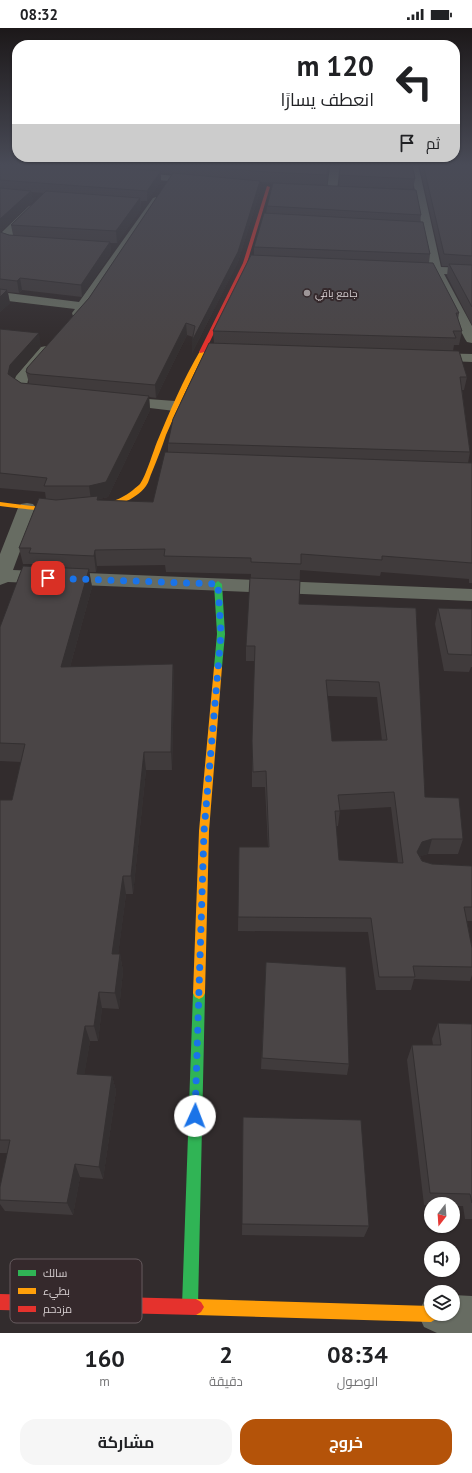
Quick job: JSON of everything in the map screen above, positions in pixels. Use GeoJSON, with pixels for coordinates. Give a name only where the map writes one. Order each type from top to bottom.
{"type":"FeatureCollection","features":[{"type":"Feature","properties":{"kind":"street"},"geometry":{"type":"LineString","coordinates":[[15,225],[5,235],[4,239],[11,242],[43,244]]}},
{"type":"Feature","properties":{"kind":"street"},"geometry":{"type":"LineString","coordinates":[[70,323],[85,306],[121,249],[138,225]]}},
{"type":"Feature","properties":{"kind":"street"},"geometry":{"type":"LineString","coordinates":[[0,504],[27,508],[81,508],[118,502],[135,494],[161,462],[175,406],[245,263],[256,225]]}},
{"type":"Feature","properties":{"kind":"street"},"geometry":{"type":"LineString","coordinates":[[421,225],[436,270],[472,339]]}},
{"type":"Feature","properties":{"kind":"street"},"geometry":{"type":"LineString","coordinates":[[105,248],[121,249]]}},
{"type":"Feature","properties":{"kind":"street"},"geometry":{"type":"LineString","coordinates":[[245,263],[261,264]]}},
{"type":"Feature","properties":{"kind":"street"},"geometry":{"type":"LineString","coordinates":[[396,268],[472,272]]}},
{"type":"Feature","properties":{"kind":"street"},"geometry":{"type":"LineString","coordinates":[[0,296],[85,306]]}},
{"type":"Feature","properties":{"kind":"street"},"geometry":{"type":"LineString","coordinates":[[55,340],[21,379],[19,387],[29,392],[60,395]]}},
{"type":"Feature","properties":{"kind":"street"},"geometry":{"type":"LineString","coordinates":[[202,350],[218,350]]}},
{"type":"Feature","properties":{"kind":"street"},"geometry":{"type":"LineString","coordinates":[[416,356],[472,358]]}},
{"type":"Feature","properties":{"kind":"street"},"geometry":{"type":"LineString","coordinates":[[106,400],[175,406]]}},
{"type":"Feature","properties":{"kind":"street"},"geometry":{"type":"LineString","coordinates":[[27,508],[1,577],[218,584],[472,595]]}},
{"type":"Feature","properties":{"kind":"street"},"geometry":{"type":"LineString","coordinates":[[190,1306],[204,831],[221,634],[218,584]]}},
{"type":"Feature","properties":{"kind":"street"},"geometry":{"type":"LineString","coordinates":[[0,1302],[10,1302]]}},
{"type":"Feature","properties":{"kind":"street"},"geometry":{"type":"LineString","coordinates":[[142,1305],[424,1314]]}},
{"type":"Feature","properties":{"kind":"street"},"geometry":{"type":"LineString","coordinates":[[460,1315],[472,1315]]}},
{"type":"Feature","properties":{"kind":"building"},"geometry":{"type":"Polygon","coordinates":[[[11,225],[120,225],[116,231],[11,225]]]}},
{"type":"Feature","properties":{"kind":"building"},"geometry":{"type":"Polygon","coordinates":[[[138,225],[246,225],[238,252],[192,341],[195,326],[186,323],[155,385],[30,374],[26,372],[27,368],[89,298],[138,225]]]}},
{"type":"Feature","properties":{"kind":"building"},"geometry":{"type":"Polygon","coordinates":[[[260,225],[424,225],[430,254],[254,247],[260,225]]]}},
{"type":"Feature","properties":{"kind":"building"},"geometry":{"type":"Polygon","coordinates":[[[437,225],[472,225],[472,256],[444,254],[437,225]]]}},
{"type":"Feature","properties":{"kind":"building"},"geometry":{"type":"Polygon","coordinates":[[[0,232],[9,235],[110,242],[81,285],[20,278],[17,281],[0,279],[0,232]]]}},
{"type":"Feature","properties":{"kind":"building"},"geometry":{"type":"Polygon","coordinates":[[[251,255],[433,263],[459,313],[456,313],[462,331],[453,331],[456,338],[213,331],[251,255]]]}},
{"type":"Feature","properties":{"kind":"building"},"geometry":{"type":"Polygon","coordinates":[[[449,264],[472,265],[472,307],[449,264]]]}},
{"type":"Feature","properties":{"kind":"building"},"geometry":{"type":"Polygon","coordinates":[[[0,289],[7,290],[0,297],[0,289]]]}},
{"type":"Feature","properties":{"kind":"building"},"geometry":{"type":"Polygon","coordinates":[[[0,329],[39,333],[10,365],[8,374],[21,383],[149,396],[106,482],[89,486],[44,486],[47,478],[0,473],[0,329]]]}},
{"type":"Feature","properties":{"kind":"building"},"geometry":{"type":"Polygon","coordinates":[[[209,343],[459,351],[467,377],[460,377],[470,452],[168,443],[173,419],[209,343]]]}},
{"type":"Feature","properties":{"kind":"building"},"geometry":{"type":"Polygon","coordinates":[[[165,452],[472,463],[472,563],[382,556],[382,560],[301,554],[301,564],[251,562],[251,558],[164,556],[165,549],[95,550],[94,556],[29,553],[31,548],[19,548],[39,498],[56,500],[98,496],[97,500],[153,502],[165,452]]]}},
{"type":"Feature","properties":{"kind":"building"},"geometry":{"type":"Polygon","coordinates":[[[23,566],[89,569],[61,667],[173,664],[171,752],[144,752],[131,876],[123,876],[112,954],[120,954],[115,993],[99,992],[94,1026],[85,1026],[77,1074],[112,1076],[99,1167],[75,1164],[67,1203],[0,1200],[0,1187],[10,1140],[0,1140],[0,800],[12,800],[25,744],[0,743],[0,627],[23,566]]]}},
{"type":"Feature","properties":{"kind":"building"},"geometry":{"type":"Polygon","coordinates":[[[250,578],[300,580],[299,604],[416,608],[425,797],[459,798],[463,839],[432,839],[422,842],[417,852],[422,861],[432,864],[472,866],[472,907],[464,907],[472,948],[472,967],[413,966],[415,977],[379,977],[371,918],[238,917],[239,847],[269,847],[266,771],[253,772],[252,741],[255,646],[246,646],[250,578]],[[326,680],[332,741],[387,740],[379,682],[326,680]],[[394,792],[338,795],[340,811],[335,811],[339,860],[403,863],[394,792]]]}},
{"type":"Feature","properties":{"kind":"building"},"geometry":{"type":"Polygon","coordinates":[[[438,608],[472,609],[472,655],[448,654],[438,608]]]}},
{"type":"Feature","properties":{"kind":"building"},"geometry":{"type":"Polygon","coordinates":[[[266,962],[346,967],[349,1064],[262,1058],[266,962]]]}},
{"type":"Feature","properties":{"kind":"building"},"geometry":{"type":"Polygon","coordinates":[[[438,1023],[472,1024],[472,1203],[470,1194],[430,1193],[412,1045],[441,1045],[438,1023]]]}},
{"type":"Feature","properties":{"kind":"building"},"geometry":{"type":"Polygon","coordinates":[[[243,1117],[361,1120],[369,1226],[242,1224],[243,1117]]]}},
{"type":"Feature","properties":{"kind":"traffic: fast"},"geometry":{"type":"LineString","coordinates":[[218,584],[221,634],[218,667]]}},
{"type":"Feature","properties":{"kind":"traffic: fast"},"geometry":{"type":"LineString","coordinates":[[190,1306],[199,993]]}},
{"type":"Feature","properties":{"kind":"traffic: slow"},"geometry":{"type":"LineString","coordinates":[[0,504],[36,508],[76,509],[113,503],[130,496],[143,485],[175,406],[202,352]]}},
{"type":"Feature","properties":{"kind":"traffic: slow"},"geometry":{"type":"LineString","coordinates":[[199,993],[204,831],[218,667]]}},
{"type":"Feature","properties":{"kind":"traffic: slow"},"geometry":{"type":"LineString","coordinates":[[196,1307],[424,1314]]}},
{"type":"Feature","properties":{"kind":"traffic: jam"},"geometry":{"type":"LineString","coordinates":[[202,352],[245,263],[257,225]]}},
{"type":"Feature","properties":{"kind":"traffic: jam"},"geometry":{"type":"LineString","coordinates":[[0,1302],[10,1302]]}},
{"type":"Feature","properties":{"kind":"traffic: jam"},"geometry":{"type":"LineString","coordinates":[[142,1306],[196,1307]]}},
{"type":"Feature","properties":{"kind":"place","name":"جامع باقي"},"geometry":{"type":"Point","coordinates":[307,293]}},
{"type":"Feature","properties":{"kind":"route"},"geometry":{"type":"LineString","coordinates":[[48,578],[218,584],[221,634],[204,831],[195,1116]]}}]}
